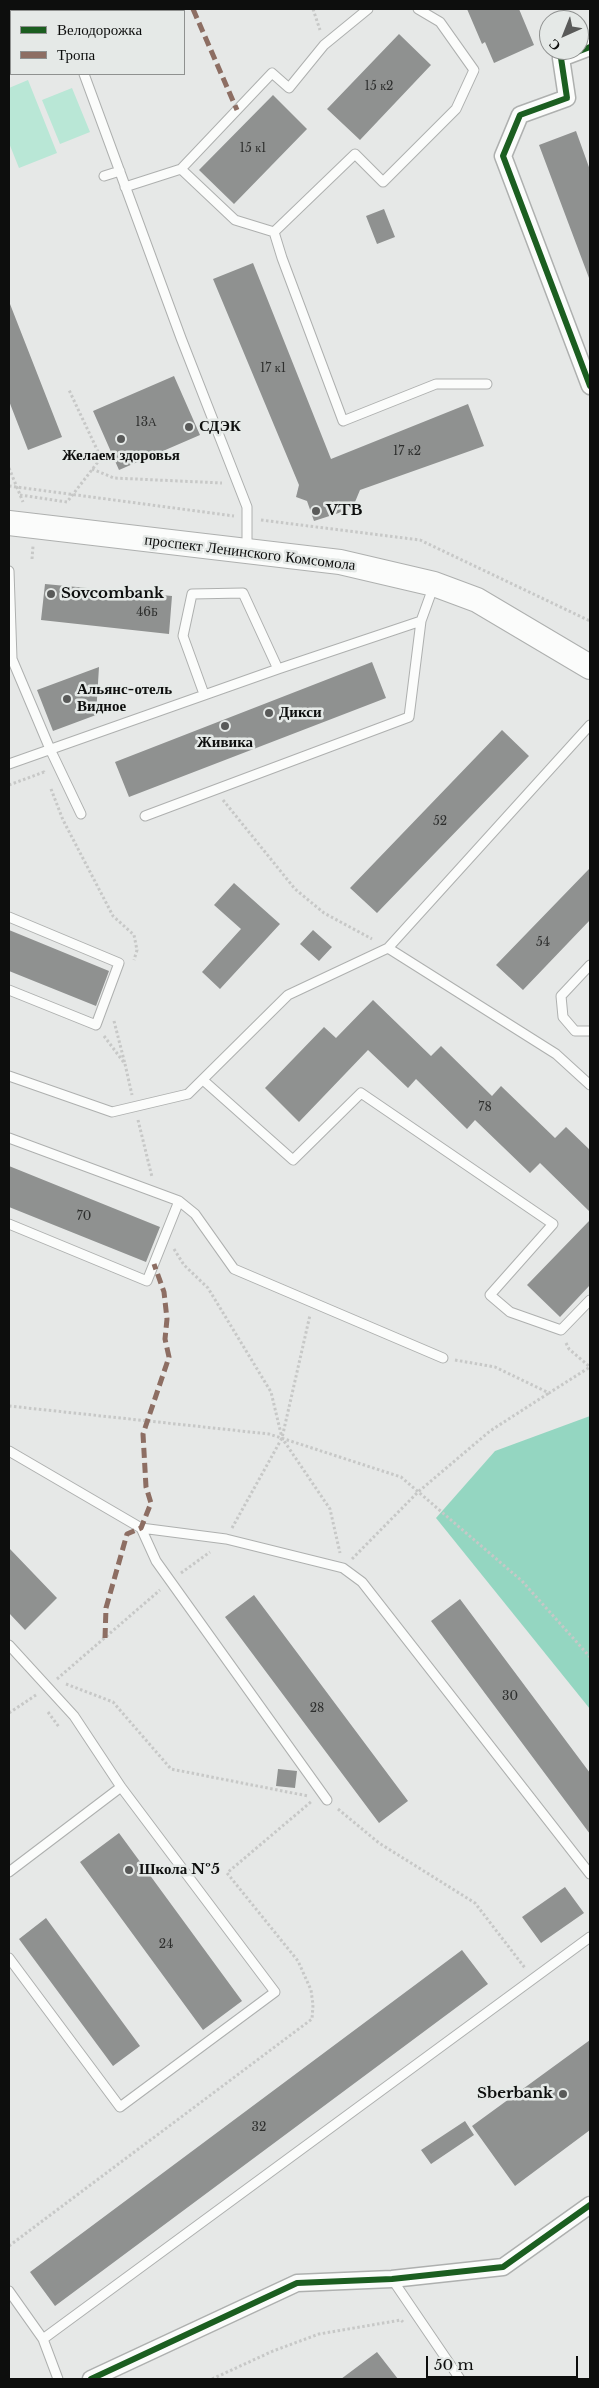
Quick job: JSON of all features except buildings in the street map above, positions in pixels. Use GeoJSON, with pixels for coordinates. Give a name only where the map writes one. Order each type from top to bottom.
{"type":"FeatureCollection","features":[{"type":"Feature","properties":{"kind":"main road","name":"проспект Ленинского Комсомола"},"geometry":{"type":"LineString","coordinates":[[9,524],[340,562],[434,584],[477,600],[590,666]]}},
{"type":"Feature","properties":{"kind":"street"},"geometry":{"type":"LineString","coordinates":[[590,47],[561,58],[567,98],[520,115],[502,156],[590,386]]}},
{"type":"Feature","properties":{"kind":"street"},"geometry":{"type":"LineString","coordinates":[[90,2379],[297,2283],[392,2279],[503,2267],[590,2205]]}},
{"type":"Feature","properties":{"kind":"lane"},"geometry":{"type":"LineString","coordinates":[[125,187],[181,169],[272,73],[289,88],[324,45],[368,9]]}},
{"type":"Feature","properties":{"kind":"lane"},"geometry":{"type":"LineString","coordinates":[[274,232],[355,154],[383,182],[456,109],[474,70],[440,22],[418,9]]}},
{"type":"Feature","properties":{"kind":"lane"},"geometry":{"type":"LineString","coordinates":[[84,75],[247,507],[247,550]]}},
{"type":"Feature","properties":{"kind":"lane"},"geometry":{"type":"LineString","coordinates":[[181,169],[235,220],[274,232]]}},
{"type":"Feature","properties":{"kind":"lane"},"geometry":{"type":"LineString","coordinates":[[104,176],[120,171]]}},
{"type":"Feature","properties":{"kind":"lane"},"geometry":{"type":"LineString","coordinates":[[274,232],[343,421],[436,384],[487,384]]}},
{"type":"Feature","properties":{"kind":"lane"},"geometry":{"type":"LineString","coordinates":[[9,571],[10,659],[81,814]]}},
{"type":"Feature","properties":{"kind":"lane"},"geometry":{"type":"LineString","coordinates":[[145,816],[409,717],[421,621],[434,584]]}},
{"type":"Feature","properties":{"kind":"lane"},"geometry":{"type":"LineString","coordinates":[[204,694],[182,636],[192,594],[242,593],[278,669]]}},
{"type":"Feature","properties":{"kind":"lane"},"geometry":{"type":"LineString","coordinates":[[9,764],[204,694],[421,621]]}},
{"type":"Feature","properties":{"kind":"lane"},"geometry":{"type":"LineString","coordinates":[[9,1076],[112,1112],[188,1094],[288,995],[388,948],[590,725]]}},
{"type":"Feature","properties":{"kind":"lane"},"geometry":{"type":"LineString","coordinates":[[9,917],[119,962],[96,1025],[9,990]]}},
{"type":"Feature","properties":{"kind":"lane"},"geometry":{"type":"LineString","coordinates":[[388,948],[556,1054],[590,1084]]}},
{"type":"Feature","properties":{"kind":"lane"},"geometry":{"type":"LineString","coordinates":[[590,964],[561,996],[563,1017],[575,1031],[590,1031]]}},
{"type":"Feature","properties":{"kind":"lane"},"geometry":{"type":"LineString","coordinates":[[203,1080],[293,1160],[361,1093],[553,1224],[490,1295],[510,1312],[562,1330],[590,1300]]}},
{"type":"Feature","properties":{"kind":"lane"},"geometry":{"type":"LineString","coordinates":[[9,1138],[179,1201],[195,1214],[234,1269],[443,1358]]}},
{"type":"Feature","properties":{"kind":"lane"},"geometry":{"type":"LineString","coordinates":[[9,1224],[147,1280],[179,1201]]}},
{"type":"Feature","properties":{"kind":"lane"},"geometry":{"type":"LineString","coordinates":[[9,1451],[141,1528],[226,1539],[343,1568],[362,1582],[590,1874]]}},
{"type":"Feature","properties":{"kind":"lane"},"geometry":{"type":"LineString","coordinates":[[141,1528],[156,1560],[326,1800]]}},
{"type":"Feature","properties":{"kind":"lane"},"geometry":{"type":"LineString","coordinates":[[9,1645],[74,1716],[121,1788],[275,1992],[120,2107],[9,1958]]}},
{"type":"Feature","properties":{"kind":"lane"},"geometry":{"type":"LineString","coordinates":[[9,1872],[121,1788]]}},
{"type":"Feature","properties":{"kind":"lane"},"geometry":{"type":"LineString","coordinates":[[43,2339],[590,1937]]}},
{"type":"Feature","properties":{"kind":"lane"},"geometry":{"type":"LineString","coordinates":[[392,2279],[460,2379]]}},
{"type":"Feature","properties":{"kind":"lane"},"geometry":{"type":"LineString","coordinates":[[9,2291],[43,2339],[58,2379]]}},
{"type":"Feature","properties":{"kind":"path"},"geometry":{"type":"LineString","coordinates":[[313,9],[324,45]]}},
{"type":"Feature","properties":{"kind":"path"},"geometry":{"type":"LineString","coordinates":[[20,495],[67,502],[101,458],[69,390]]}},
{"type":"Feature","properties":{"kind":"path"},"geometry":{"type":"LineString","coordinates":[[92,469],[114,478],[238,483]]}},
{"type":"Feature","properties":{"kind":"path"},"geometry":{"type":"LineString","coordinates":[[9,785],[44,772],[47,780]]}},
{"type":"Feature","properties":{"kind":"path"},"geometry":{"type":"LineString","coordinates":[[50,788],[63,820],[112,916],[134,935],[137,950],[132,967]]}},
{"type":"Feature","properties":{"kind":"path"},"geometry":{"type":"LineString","coordinates":[[215,790],[295,889],[324,913],[388,948]]}},
{"type":"Feature","properties":{"kind":"path"},"geometry":{"type":"LineString","coordinates":[[114,1020],[125,1064]]}},
{"type":"Feature","properties":{"kind":"path"},"geometry":{"type":"LineString","coordinates":[[166,1234],[184,1265],[208,1288],[271,1392],[282,1438],[330,1509],[343,1568]]}},
{"type":"Feature","properties":{"kind":"path"},"geometry":{"type":"LineString","coordinates":[[343,1568],[418,1492],[490,1430],[590,1367],[569,1349]]}},
{"type":"Feature","properties":{"kind":"path"},"geometry":{"type":"LineString","coordinates":[[443,1358],[495,1367],[550,1393]]}},
{"type":"Feature","properties":{"kind":"path"},"geometry":{"type":"LineString","coordinates":[[9,1406],[269,1434],[401,1476],[522,1581],[590,1657]]}},
{"type":"Feature","properties":{"kind":"path"},"geometry":{"type":"LineString","coordinates":[[56,1680],[113,1702],[170,1769],[326,1800],[380,1843],[475,1903],[534,1979]]}},
{"type":"Feature","properties":{"kind":"path"},"geometry":{"type":"LineString","coordinates":[[212,2379],[273,2351],[320,2334],[401,2320],[407,2328]]}},
{"type":"Feature","properties":{"kind":"green space"},"geometry":{"type":"Polygon","coordinates":[[[28,80],[57,153],[19,168],[9,143],[9,88],[28,80]]]}},
{"type":"Feature","properties":{"kind":"green space"},"geometry":{"type":"Polygon","coordinates":[[[72,88],[90,132],[60,144],[42,100],[72,88]]]}},
{"type":"Feature","properties":{"kind":"green space"},"geometry":{"type":"Polygon","coordinates":[[[590,1416],[590,1709],[436,1518],[495,1451],[590,1416]]]}},
{"type":"Feature","properties":{"kind":"marked path"},"geometry":{"type":"LineString","coordinates":[[193,9],[237,110]]}},
{"type":"Feature","properties":{"kind":"marked path"},"geometry":{"type":"LineString","coordinates":[[105,1638],[106,1608],[127,1534],[141,1528],[151,1503],[146,1487],[143,1434],[169,1357],[165,1339],[167,1319],[164,1292],[154,1264]]}},
{"type":"Feature","properties":{"kind":"cycle path"},"geometry":{"type":"LineString","coordinates":[[590,47],[561,58],[567,98],[520,115],[503,156],[590,386]]}},
{"type":"Feature","properties":{"kind":"cycle path"},"geometry":{"type":"LineString","coordinates":[[91,2379],[297,2283],[392,2279],[503,2267],[590,2205]]}},
{"type":"Feature","properties":{"kind":"place","name":"СДЭК"},"geometry":{"type":"Point","coordinates":[189,427]}},
{"type":"Feature","properties":{"kind":"place","name":"Желаем здоровья"},"geometry":{"type":"Point","coordinates":[121,439]}},
{"type":"Feature","properties":{"kind":"place","name":"VTB"},"geometry":{"type":"Point","coordinates":[316,511]}},
{"type":"Feature","properties":{"kind":"place","name":"Sovcombank"},"geometry":{"type":"Point","coordinates":[51,594]}},
{"type":"Feature","properties":{"kind":"place","name":"Альянс-отель Видное"},"geometry":{"type":"Point","coordinates":[67,699]}},
{"type":"Feature","properties":{"kind":"place","name":"Дикси"},"geometry":{"type":"Point","coordinates":[269,713]}},
{"type":"Feature","properties":{"kind":"place","name":"Живика"},"geometry":{"type":"Point","coordinates":[225,726]}},
{"type":"Feature","properties":{"kind":"place","name":"Школа №5"},"geometry":{"type":"Point","coordinates":[129,1870]}},
{"type":"Feature","properties":{"kind":"place","name":"Sberbank"},"geometry":{"type":"Point","coordinates":[563,2094]}}]}
